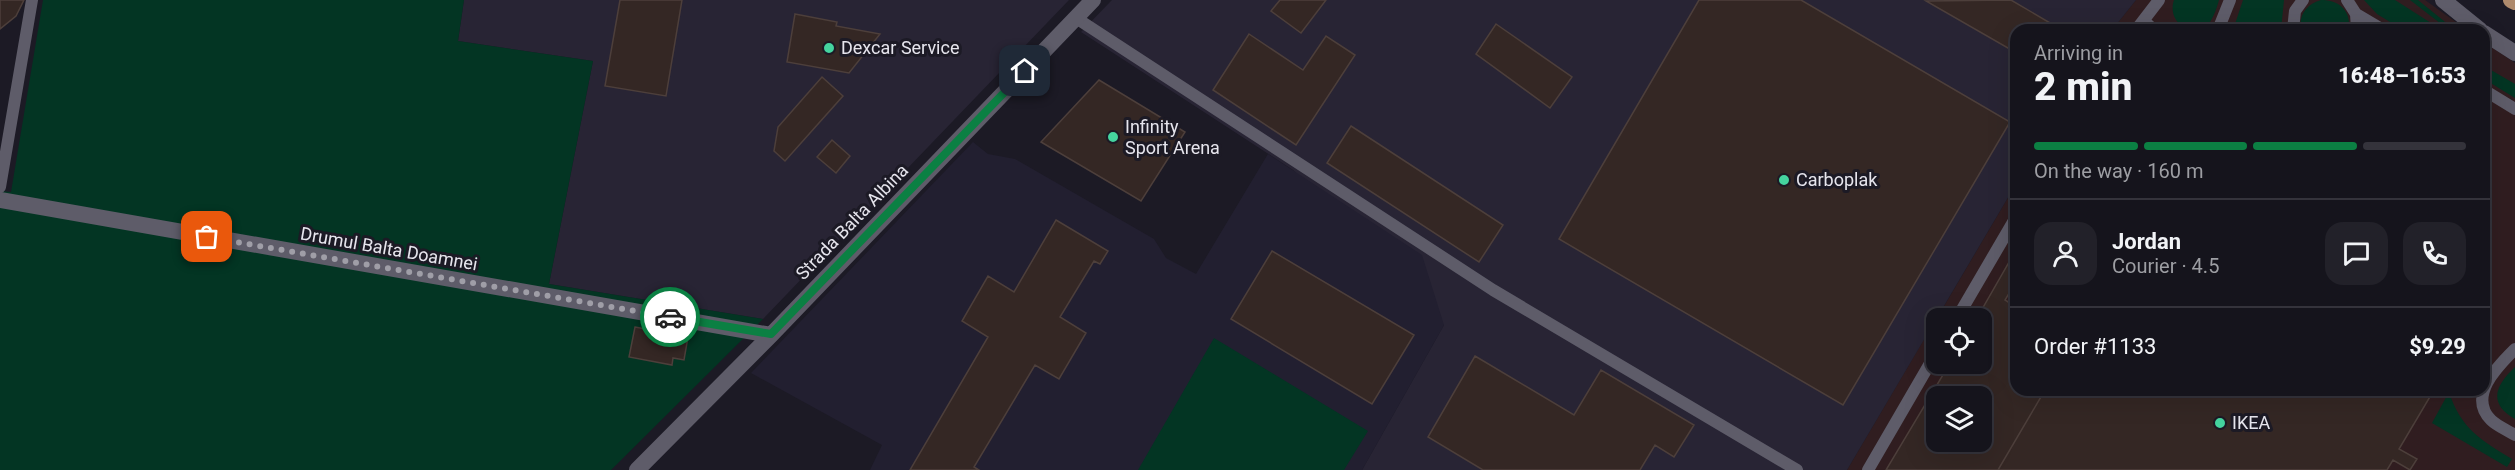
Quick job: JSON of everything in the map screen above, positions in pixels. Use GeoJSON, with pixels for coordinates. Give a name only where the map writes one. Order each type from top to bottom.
{"type":"FeatureCollection","features":[{"type":"Feature","properties":{"kind":"main road"},"geometry":{"type":"LineString","coordinates":[[2511,0],[2515,2]]}},
{"type":"Feature","properties":{"kind":"street","name":"Strada Balta Albina"},"geometry":{"type":"LineString","coordinates":[[637,470],[1093,0]]}},
{"type":"Feature","properties":{"kind":"street"},"geometry":{"type":"LineString","coordinates":[[2443,0],[2473,24]]}},
{"type":"Feature","properties":{"kind":"street"},"geometry":{"type":"LineString","coordinates":[[2490,37],[2515,53]]}},
{"type":"Feature","properties":{"kind":"street","name":"Drumul Balta Doamnei"},"geometry":{"type":"LineString","coordinates":[[0,200],[771,334]]}},
{"type":"Feature","properties":{"kind":"lane"},"geometry":{"type":"LineString","coordinates":[[0,187],[32,0]]}},
{"type":"Feature","properties":{"kind":"lane"},"geometry":{"type":"LineString","coordinates":[[2141,24],[2159,0]]}},
{"type":"Feature","properties":{"kind":"lane"},"geometry":{"type":"LineString","coordinates":[[2220,24],[2230,0]]}},
{"type":"Feature","properties":{"kind":"lane"},"geometry":{"type":"LineString","coordinates":[[2293,24],[2293,6],[2303,0]]}},
{"type":"Feature","properties":{"kind":"lane"},"geometry":{"type":"LineString","coordinates":[[2347,0],[2356,14],[2373,24]]}},
{"type":"Feature","properties":{"kind":"lane"},"geometry":{"type":"LineString","coordinates":[[2356,14],[2357,24]]}},
{"type":"Feature","properties":{"kind":"lane"},"geometry":{"type":"LineString","coordinates":[[1076,18],[1493,290],[1797,470]]}},
{"type":"Feature","properties":{"kind":"lane"},"geometry":{"type":"LineString","coordinates":[[2490,94],[2515,109]]}},
{"type":"Feature","properties":{"kind":"lane"},"geometry":{"type":"LineString","coordinates":[[1963,308],[2010,227]]}},
{"type":"Feature","properties":{"kind":"lane"},"geometry":{"type":"LineString","coordinates":[[2490,378],[2493,372],[2515,349]]}},
{"type":"Feature","properties":{"kind":"lane"},"geometry":{"type":"LineString","coordinates":[[1868,470],[1926,370]]}},
{"type":"Feature","properties":{"kind":"lane"},"geometry":{"type":"LineString","coordinates":[[2483,396],[2485,413],[2492,422],[2515,435]]}},
{"type":"Feature","properties":{"kind":"shaded area"},"geometry":{"type":"Polygon","coordinates":[[[464,0],[1069,0],[763,319],[549,284],[593,61],[458,41],[464,0]]]}},
{"type":"Feature","properties":{"kind":"shaded area"},"geometry":{"type":"Polygon","coordinates":[[[1112,0],[2136,0],[2117,24],[2010,24],[2010,194],[1943,308],[1926,308],[1926,336],[1847,470],[1362,470],[1444,325],[1293,170],[1081,32],[1112,0]]]}},
{"type":"Feature","properties":{"kind":"shaded area"},"geometry":{"type":"Polygon","coordinates":[[[2136,0],[2425,0],[2459,24],[2117,24],[2136,0]]]}},
{"type":"Feature","properties":{"kind":"shaded area"},"geometry":{"type":"Polygon","coordinates":[[[2490,46],[2515,63],[2515,470],[1847,470],[1926,336],[1926,374],[1992,374],[1992,308],[1943,308],[2010,194],[2010,396],[2490,396],[2490,46]]]}},
{"type":"Feature","properties":{"kind":"shaded area"},"geometry":{"type":"Polygon","coordinates":[[[973,142],[988,154],[1015,159],[1154,239],[1166,258],[1196,274],[1268,154],[1422,255],[1444,325],[1362,470],[870,470],[882,445],[751,373],[973,142]]]}},
{"type":"Feature","properties":{"kind":"green space"},"geometry":{"type":"Polygon","coordinates":[[[43,0],[464,0],[458,41],[593,61],[549,284],[763,319],[611,470],[0,470],[0,191],[11,192],[43,0]]]}},
{"type":"Feature","properties":{"kind":"green space"},"geometry":{"type":"Polygon","coordinates":[[[2174,0],[2219,0],[2208,24],[2180,24],[2174,16],[2174,0]]]}},
{"type":"Feature","properties":{"kind":"green space"},"geometry":{"type":"Polygon","coordinates":[[[2243,0],[2284,0],[2282,24],[2235,24],[2243,0]]]}},
{"type":"Feature","properties":{"kind":"green space"},"geometry":{"type":"Polygon","coordinates":[[[2321,0],[2339,4],[2346,12],[2349,24],[2300,24],[2302,15],[2312,4],[2321,0]]]}},
{"type":"Feature","properties":{"kind":"green space"},"geometry":{"type":"Polygon","coordinates":[[[2364,0],[2395,0],[2433,24],[2393,24],[2377,14],[2364,0]]]}},
{"type":"Feature","properties":{"kind":"green space"},"geometry":{"type":"Polygon","coordinates":[[[2410,0],[2418,0],[2448,24],[2441,24],[2410,0]]]}},
{"type":"Feature","properties":{"kind":"green space"},"geometry":{"type":"Polygon","coordinates":[[[2490,69],[2515,84],[2515,98],[2490,83],[2490,69]]]}},
{"type":"Feature","properties":{"kind":"green space"},"geometry":{"type":"Polygon","coordinates":[[[1214,338],[1368,431],[1344,470],[1138,470],[1214,338]]]}},
{"type":"Feature","properties":{"kind":"green space"},"geometry":{"type":"Polygon","coordinates":[[[2515,367],[2515,419],[2501,407],[2497,394],[2503,380],[2515,367]]]}},
{"type":"Feature","properties":{"kind":"green space"},"geometry":{"type":"Polygon","coordinates":[[[2447,396],[2451,396],[2460,415],[2473,432],[2512,459],[2507,467],[2432,423],[2447,396]]]}},
{"type":"Feature","properties":{"kind":"building"},"geometry":{"type":"Polygon","coordinates":[[[0,0],[24,0],[16,16],[0,29],[0,0]]]}},
{"type":"Feature","properties":{"kind":"building"},"geometry":{"type":"Polygon","coordinates":[[[620,0],[682,0],[666,96],[605,86],[620,0]]]}},
{"type":"Feature","properties":{"kind":"building"},"geometry":{"type":"Polygon","coordinates":[[[1280,0],[1326,0],[1301,33],[1271,11],[1280,0]]]}},
{"type":"Feature","properties":{"kind":"building","name":"Carboplak"},"geometry":{"type":"Polygon","coordinates":[[[1699,0],[1801,0],[2010,122],[1843,405],[1559,239],[1699,0]]]}},
{"type":"Feature","properties":{"kind":"building"},"geometry":{"type":"Polygon","coordinates":[[[2011,0],[2052,24],[2010,24],[2010,49],[1926,1],[2011,0]]]}},
{"type":"Feature","properties":{"kind":"building","name":"Dexcar Service"},"geometry":{"type":"Polygon","coordinates":[[[795,14],[837,22],[836,26],[880,34],[849,73],[787,62],[795,14]]]}},
{"type":"Feature","properties":{"kind":"building"},"geometry":{"type":"Polygon","coordinates":[[[1496,24],[1572,77],[1550,108],[1476,54],[1496,24]]]}},
{"type":"Feature","properties":{"kind":"building"},"geometry":{"type":"Polygon","coordinates":[[[1249,34],[1303,70],[1326,36],[1355,55],[1296,145],[1213,90],[1249,34]]]}},
{"type":"Feature","properties":{"kind":"building"},"geometry":{"type":"Polygon","coordinates":[[[822,77],[843,96],[785,161],[774,151],[778,127],[822,77]]]}},
{"type":"Feature","properties":{"kind":"building","name":"Infinity Sport Arena"},"geometry":{"type":"Polygon","coordinates":[[[1099,80],[1185,132],[1141,201],[1041,142],[1099,80]]]}},
{"type":"Feature","properties":{"kind":"building"},"geometry":{"type":"Polygon","coordinates":[[[1351,126],[1503,225],[1479,262],[1327,163],[1351,126]]]}},
{"type":"Feature","properties":{"kind":"building"},"geometry":{"type":"Polygon","coordinates":[[[832,140],[850,156],[836,173],[817,157],[832,140]]]}},
{"type":"Feature","properties":{"kind":"building"},"geometry":{"type":"Polygon","coordinates":[[[1056,220],[1108,251],[1100,264],[1094,261],[1060,317],[1086,333],[1059,379],[1035,365],[974,467],[979,470],[910,470],[988,337],[962,321],[988,276],[1014,292],[1056,220]]]}},
{"type":"Feature","properties":{"kind":"building"},"geometry":{"type":"Polygon","coordinates":[[[1272,251],[1414,335],[1372,404],[1231,319],[1272,251]]]}},
{"type":"Feature","properties":{"kind":"building"},"geometry":{"type":"Polygon","coordinates":[[[2010,260],[2010,292],[2005,300],[2010,303],[2010,396],[2041,396],[1998,470],[1886,470],[1926,403],[1926,452],[1992,452],[1992,386],[1936,386],[1943,374],[1992,374],[1992,308],[1983,308],[2010,260]]]}},
{"type":"Feature","properties":{"kind":"building"},"geometry":{"type":"Polygon","coordinates":[[[635,327],[688,337],[684,360],[673,358],[672,365],[629,357],[635,327]]]}},
{"type":"Feature","properties":{"kind":"building"},"geometry":{"type":"Polygon","coordinates":[[[1475,356],[1574,415],[1601,370],[1694,425],[1674,457],[1655,445],[1640,470],[1483,470],[1428,437],[1475,356]]]}},
{"type":"Feature","properties":{"kind":"building","name":"IKEA"},"geometry":{"type":"Polygon","coordinates":[[[2041,396],[2430,396],[2399,449],[2417,459],[2410,470],[2393,460],[2387,470],[1998,470],[2041,396]]]}},
{"type":"Feature","properties":{"kind":"way so far"},"geometry":{"type":"LineString","coordinates":[[207,237],[670,317]]}},
{"type":"Feature","properties":{"kind":"place","name":"Dexcar Service"},"geometry":{"type":"Point","coordinates":[829,48]}},
{"type":"Feature","properties":{"kind":"place","name":"Infinity Sport Arena"},"geometry":{"type":"Point","coordinates":[1113,137]}},
{"type":"Feature","properties":{"kind":"place","name":"Carboplak"},"geometry":{"type":"Point","coordinates":[1784,180]}},
{"type":"Feature","properties":{"kind":"place","name":"IKEA"},"geometry":{"type":"Point","coordinates":[2220,423]}},
{"type":"Feature","properties":{"kind":"route"},"geometry":{"type":"LineString","coordinates":[[670,317],[771,334],[1025,71]]}}]}
